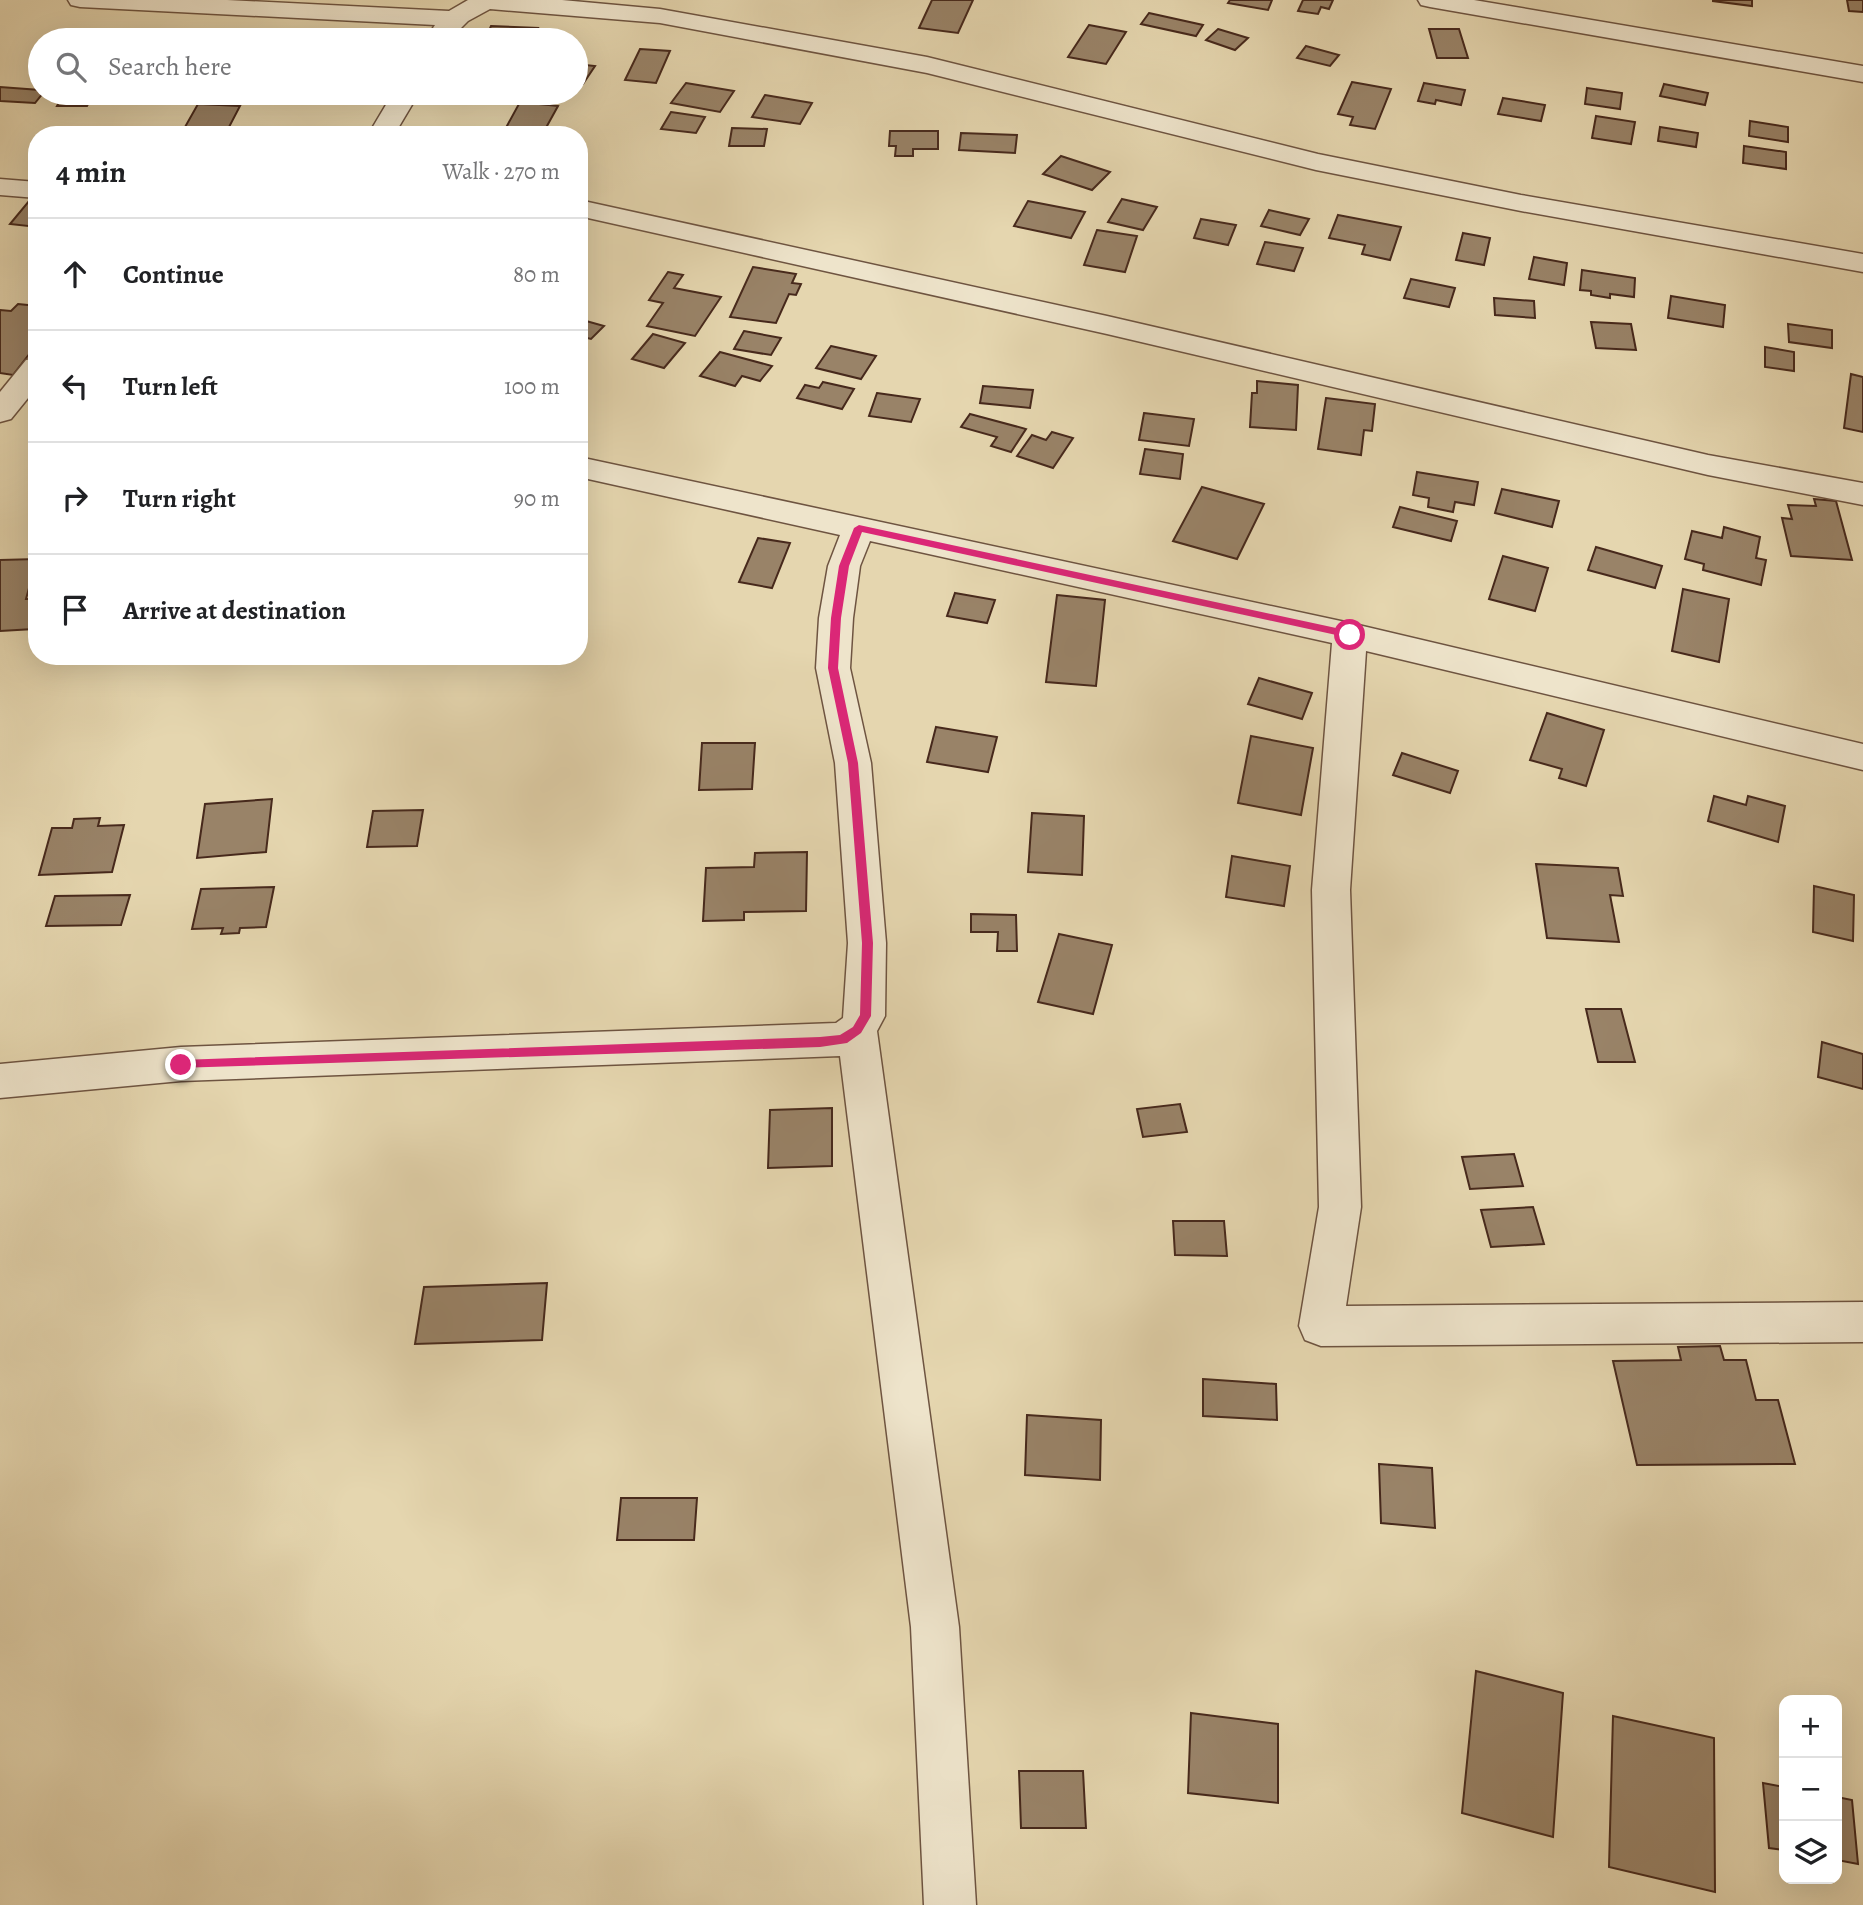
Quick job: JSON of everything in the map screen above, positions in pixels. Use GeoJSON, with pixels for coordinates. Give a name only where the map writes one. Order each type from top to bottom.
{"type":"FeatureCollection","features":[{"type":"Feature","properties":{"kind":"street"},"geometry":{"type":"LineString","coordinates":[[95,0],[456,19]]}},
{"type":"Feature","properties":{"kind":"street"},"geometry":{"type":"LineString","coordinates":[[1430,0],[1863,74]]}},
{"type":"Feature","properties":{"kind":"street"},"geometry":{"type":"LineString","coordinates":[[448,28],[467,7],[488,1],[660,16],[927,65],[1316,162],[1521,203],[1863,263]]}},
{"type":"Feature","properties":{"kind":"street"},"geometry":{"type":"LineString","coordinates":[[386,126],[399,105]]}},
{"type":"Feature","properties":{"kind":"street"},"geometry":{"type":"LineString","coordinates":[[0,187],[28,189]]}},
{"type":"Feature","properties":{"kind":"street"},"geometry":{"type":"LineString","coordinates":[[588,210],[1121,328],[1707,465],[1863,494]]}},
{"type":"Feature","properties":{"kind":"street"},"geometry":{"type":"LineString","coordinates":[[0,414],[28,378]]}},
{"type":"Feature","properties":{"kind":"street"},"geometry":{"type":"LineString","coordinates":[[0,414],[28,416]]}},
{"type":"Feature","properties":{"kind":"street"},"geometry":{"type":"LineString","coordinates":[[588,469],[1350,635],[1863,757]]}},
{"type":"Feature","properties":{"kind":"street"},"geometry":{"type":"LineString","coordinates":[[0,1081],[195,1064],[820,1042],[843,1039],[857,1030],[865,1016],[867,943],[853,763],[833,668],[836,618],[844,566],[859,528]]}},
{"type":"Feature","properties":{"kind":"street"},"geometry":{"type":"LineString","coordinates":[[1350,635],[1331,890],[1340,1207],[1321,1326],[1863,1322]]}},
{"type":"Feature","properties":{"kind":"street"},"geometry":{"type":"LineString","coordinates":[[857,1030],[935,1627],[950,1905]]}},
{"type":"Feature","properties":{"kind":"building"},"geometry":{"type":"Polygon","coordinates":[[[932,0],[973,0],[958,33],[919,28],[932,0]]]}},
{"type":"Feature","properties":{"kind":"building"},"geometry":{"type":"Polygon","coordinates":[[[1230,0],[1272,0],[1268,10],[1228,3],[1230,0]]]}},
{"type":"Feature","properties":{"kind":"building"},"geometry":{"type":"Polygon","coordinates":[[[1303,0],[1333,0],[1329,9],[1321,7],[1318,14],[1298,11],[1303,0]]]}},
{"type":"Feature","properties":{"kind":"building"},"geometry":{"type":"Polygon","coordinates":[[[1752,0],[1752,6],[1713,1],[1752,0]]]}},
{"type":"Feature","properties":{"kind":"building"},"geometry":{"type":"Polygon","coordinates":[[[1847,0],[1863,0],[1863,12],[1849,11],[1847,0]]]}},
{"type":"Feature","properties":{"kind":"building"},"geometry":{"type":"Polygon","coordinates":[[[1149,13],[1203,25],[1196,36],[1141,24],[1149,13]]]}},
{"type":"Feature","properties":{"kind":"building"},"geometry":{"type":"Polygon","coordinates":[[[1089,25],[1126,32],[1106,64],[1068,57],[1089,25]]]}},
{"type":"Feature","properties":{"kind":"building"},"geometry":{"type":"Polygon","coordinates":[[[491,26],[538,28],[490,28],[491,26]]]}},
{"type":"Feature","properties":{"kind":"building"},"geometry":{"type":"Polygon","coordinates":[[[1218,29],[1248,38],[1235,50],[1206,40],[1218,29]]]}},
{"type":"Feature","properties":{"kind":"building"},"geometry":{"type":"Polygon","coordinates":[[[1429,29],[1459,29],[1468,58],[1437,58],[1429,29]]]}},
{"type":"Feature","properties":{"kind":"building"},"geometry":{"type":"Polygon","coordinates":[[[1306,46],[1339,55],[1330,66],[1297,58],[1306,46]]]}},
{"type":"Feature","properties":{"kind":"building"},"geometry":{"type":"Polygon","coordinates":[[[640,49],[670,51],[656,83],[625,80],[640,49]]]}},
{"type":"Feature","properties":{"kind":"building"},"geometry":{"type":"Polygon","coordinates":[[[588,65],[595,66],[588,76],[588,65]]]}},
{"type":"Feature","properties":{"kind":"building"},"geometry":{"type":"Polygon","coordinates":[[[1352,82],[1391,89],[1375,129],[1350,125],[1353,117],[1338,114],[1352,82]]]}},
{"type":"Feature","properties":{"kind":"building"},"geometry":{"type":"Polygon","coordinates":[[[686,83],[734,91],[720,112],[671,103],[686,83]]]}},
{"type":"Feature","properties":{"kind":"building"},"geometry":{"type":"Polygon","coordinates":[[[1424,83],[1465,90],[1461,105],[1436,100],[1435,104],[1418,101],[1424,83]]]}},
{"type":"Feature","properties":{"kind":"building"},"geometry":{"type":"Polygon","coordinates":[[[1664,84],[1708,93],[1705,105],[1660,96],[1664,84]]]}},
{"type":"Feature","properties":{"kind":"building"},"geometry":{"type":"Polygon","coordinates":[[[0,87],[28,89],[28,103],[0,101],[0,87]]]}},
{"type":"Feature","properties":{"kind":"building"},"geometry":{"type":"Polygon","coordinates":[[[1587,88],[1622,93],[1620,109],[1585,104],[1587,88]]]}},
{"type":"Feature","properties":{"kind":"building"},"geometry":{"type":"Polygon","coordinates":[[[765,95],[812,103],[800,124],[752,117],[765,95]]]}},
{"type":"Feature","properties":{"kind":"building"},"geometry":{"type":"Polygon","coordinates":[[[1503,98],[1545,105],[1541,121],[1498,114],[1503,98]]]}},
{"type":"Feature","properties":{"kind":"building"},"geometry":{"type":"Polygon","coordinates":[[[197,105],[240,106],[230,126],[186,126],[197,105]]]}},
{"type":"Feature","properties":{"kind":"building"},"geometry":{"type":"Polygon","coordinates":[[[518,105],[558,106],[547,126],[507,126],[518,105]]]}},
{"type":"Feature","properties":{"kind":"building"},"geometry":{"type":"Polygon","coordinates":[[[671,112],[705,117],[696,133],[661,129],[671,112]]]}},
{"type":"Feature","properties":{"kind":"building"},"geometry":{"type":"Polygon","coordinates":[[[1596,116],[1635,122],[1631,144],[1592,138],[1596,116]]]}},
{"type":"Feature","properties":{"kind":"building"},"geometry":{"type":"Polygon","coordinates":[[[1750,121],[1788,127],[1788,142],[1749,136],[1750,121]]]}},
{"type":"Feature","properties":{"kind":"building"},"geometry":{"type":"Polygon","coordinates":[[[1660,127],[1698,133],[1696,147],[1658,141],[1660,127]]]}},
{"type":"Feature","properties":{"kind":"building"},"geometry":{"type":"Polygon","coordinates":[[[732,128],[767,129],[764,146],[729,146],[732,128]]]}},
{"type":"Feature","properties":{"kind":"building"},"geometry":{"type":"Polygon","coordinates":[[[890,131],[938,131],[938,149],[913,149],[913,156],[895,156],[896,146],[889,146],[890,131]]]}},
{"type":"Feature","properties":{"kind":"building"},"geometry":{"type":"Polygon","coordinates":[[[961,133],[1017,135],[1015,153],[959,150],[961,133]]]}},
{"type":"Feature","properties":{"kind":"building"},"geometry":{"type":"Polygon","coordinates":[[[1744,146],[1786,152],[1786,169],[1743,163],[1744,146]]]}},
{"type":"Feature","properties":{"kind":"building"},"geometry":{"type":"Polygon","coordinates":[[[1061,156],[1110,172],[1092,190],[1043,174],[1061,156]]]}},
{"type":"Feature","properties":{"kind":"building"},"geometry":{"type":"Polygon","coordinates":[[[1122,199],[1157,207],[1143,230],[1108,222],[1122,199]]]}},
{"type":"Feature","properties":{"kind":"building"},"geometry":{"type":"Polygon","coordinates":[[[1028,201],[1085,212],[1071,238],[1014,226],[1028,201]]]}},
{"type":"Feature","properties":{"kind":"building"},"geometry":{"type":"Polygon","coordinates":[[[28,202],[28,226],[10,224],[28,202]]]}},
{"type":"Feature","properties":{"kind":"building"},"geometry":{"type":"Polygon","coordinates":[[[1269,210],[1309,219],[1300,235],[1261,226],[1269,210]]]}},
{"type":"Feature","properties":{"kind":"building"},"geometry":{"type":"Polygon","coordinates":[[[1338,215],[1401,227],[1390,260],[1362,254],[1365,245],[1329,238],[1338,215]]]}},
{"type":"Feature","properties":{"kind":"building"},"geometry":{"type":"Polygon","coordinates":[[[1201,219],[1236,225],[1228,245],[1194,238],[1201,219]]]}},
{"type":"Feature","properties":{"kind":"building"},"geometry":{"type":"Polygon","coordinates":[[[1097,230],[1137,236],[1125,272],[1084,265],[1097,230]]]}},
{"type":"Feature","properties":{"kind":"building"},"geometry":{"type":"Polygon","coordinates":[[[1463,233],[1490,238],[1484,265],[1456,260],[1463,233]]]}},
{"type":"Feature","properties":{"kind":"building"},"geometry":{"type":"Polygon","coordinates":[[[1265,242],[1303,248],[1294,271],[1257,264],[1265,242]]]}},
{"type":"Feature","properties":{"kind":"building"},"geometry":{"type":"Polygon","coordinates":[[[1534,257],[1567,263],[1564,285],[1529,279],[1534,257]]]}},
{"type":"Feature","properties":{"kind":"building"},"geometry":{"type":"Polygon","coordinates":[[[753,267],[796,274],[792,283],[801,284],[796,295],[789,294],[776,323],[730,317],[753,267]]]}},
{"type":"Feature","properties":{"kind":"building"},"geometry":{"type":"Polygon","coordinates":[[[1582,270],[1635,278],[1634,297],[1610,294],[1610,298],[1580,290],[1582,270]]]}},
{"type":"Feature","properties":{"kind":"building"},"geometry":{"type":"Polygon","coordinates":[[[668,272],[683,275],[674,288],[721,297],[695,336],[647,326],[663,303],[649,300],[668,272]]]}},
{"type":"Feature","properties":{"kind":"building"},"geometry":{"type":"Polygon","coordinates":[[[1411,279],[1455,288],[1449,307],[1404,298],[1411,279]]]}},
{"type":"Feature","properties":{"kind":"building"},"geometry":{"type":"Polygon","coordinates":[[[1671,296],[1725,305],[1723,327],[1668,318],[1671,296]]]}},
{"type":"Feature","properties":{"kind":"building"},"geometry":{"type":"Polygon","coordinates":[[[1494,298],[1534,301],[1535,318],[1495,315],[1494,298]]]}},
{"type":"Feature","properties":{"kind":"building"},"geometry":{"type":"Polygon","coordinates":[[[18,304],[28,305],[28,356],[13,375],[0,373],[0,310],[11,311],[18,304]]]}},
{"type":"Feature","properties":{"kind":"building"},"geometry":{"type":"Polygon","coordinates":[[[588,322],[604,326],[591,339],[588,338],[588,322]]]}},
{"type":"Feature","properties":{"kind":"building"},"geometry":{"type":"Polygon","coordinates":[[[1591,322],[1631,324],[1636,350],[1596,348],[1591,322]]]}},
{"type":"Feature","properties":{"kind":"building"},"geometry":{"type":"Polygon","coordinates":[[[1788,324],[1832,330],[1832,348],[1789,342],[1788,324]]]}},
{"type":"Feature","properties":{"kind":"building"},"geometry":{"type":"Polygon","coordinates":[[[744,331],[781,338],[771,355],[734,349],[744,331]]]}},
{"type":"Feature","properties":{"kind":"building"},"geometry":{"type":"Polygon","coordinates":[[[653,334],[685,343],[664,368],[632,359],[653,334]]]}},
{"type":"Feature","properties":{"kind":"building"},"geometry":{"type":"Polygon","coordinates":[[[831,346],[876,356],[861,379],[816,368],[831,346]]]}},
{"type":"Feature","properties":{"kind":"building"},"geometry":{"type":"Polygon","coordinates":[[[1765,347],[1794,352],[1794,371],[1765,367],[1765,347]]]}},
{"type":"Feature","properties":{"kind":"building"},"geometry":{"type":"Polygon","coordinates":[[[720,352],[772,366],[760,381],[742,376],[735,386],[700,376],[720,352]]]}},
{"type":"Feature","properties":{"kind":"building"},"geometry":{"type":"Polygon","coordinates":[[[1851,374],[1863,377],[1863,432],[1844,428],[1851,374]]]}},
{"type":"Feature","properties":{"kind":"building"},"geometry":{"type":"Polygon","coordinates":[[[1257,381],[1298,385],[1296,430],[1250,427],[1252,393],[1257,393],[1257,381]]]}},
{"type":"Feature","properties":{"kind":"building"},"geometry":{"type":"Polygon","coordinates":[[[823,382],[854,389],[842,409],[797,398],[805,385],[819,388],[823,382]]]}},
{"type":"Feature","properties":{"kind":"building"},"geometry":{"type":"Polygon","coordinates":[[[983,386],[1033,390],[1030,408],[980,403],[983,386]]]}},
{"type":"Feature","properties":{"kind":"building"},"geometry":{"type":"Polygon","coordinates":[[[877,393],[920,399],[911,422],[869,416],[877,393]]]}},
{"type":"Feature","properties":{"kind":"building"},"geometry":{"type":"Polygon","coordinates":[[[1326,398],[1375,404],[1372,431],[1364,430],[1361,455],[1318,449],[1326,398]]]}},
{"type":"Feature","properties":{"kind":"building"},"geometry":{"type":"Polygon","coordinates":[[[1144,413],[1194,419],[1189,446],[1139,440],[1144,413]]]}},
{"type":"Feature","properties":{"kind":"building"},"geometry":{"type":"Polygon","coordinates":[[[970,414],[1026,429],[1011,452],[991,446],[997,437],[961,427],[970,414]]]}},
{"type":"Feature","properties":{"kind":"building"},"geometry":{"type":"Polygon","coordinates":[[[1052,432],[1073,438],[1053,468],[1017,456],[1032,435],[1046,440],[1052,432]]]}},
{"type":"Feature","properties":{"kind":"building"},"geometry":{"type":"Polygon","coordinates":[[[1145,449],[1183,454],[1180,479],[1140,474],[1145,449]]]}},
{"type":"Feature","properties":{"kind":"building"},"geometry":{"type":"Polygon","coordinates":[[[1417,472],[1478,482],[1474,505],[1455,502],[1453,512],[1428,507],[1429,498],[1413,495],[1417,472]]]}},
{"type":"Feature","properties":{"kind":"building"},"geometry":{"type":"Polygon","coordinates":[[[1202,487],[1264,504],[1237,559],[1173,541],[1202,487]]]}},
{"type":"Feature","properties":{"kind":"building"},"geometry":{"type":"Polygon","coordinates":[[[1502,489],[1559,501],[1552,527],[1495,513],[1502,489]]]}},
{"type":"Feature","properties":{"kind":"building"},"geometry":{"type":"Polygon","coordinates":[[[1814,499],[1836,501],[1852,560],[1791,556],[1782,518],[1792,519],[1788,505],[1816,506],[1814,499]]]}},
{"type":"Feature","properties":{"kind":"building"},"geometry":{"type":"Polygon","coordinates":[[[1400,507],[1457,521],[1451,541],[1393,527],[1400,507]]]}},
{"type":"Feature","properties":{"kind":"building"},"geometry":{"type":"Polygon","coordinates":[[[1724,527],[1760,537],[1756,558],[1766,560],[1761,585],[1703,570],[1704,564],[1685,559],[1692,531],[1722,538],[1724,527]]]}},
{"type":"Feature","properties":{"kind":"building"},"geometry":{"type":"Polygon","coordinates":[[[758,538],[790,543],[772,588],[739,582],[758,538]]]}},
{"type":"Feature","properties":{"kind":"building"},"geometry":{"type":"Polygon","coordinates":[[[1596,547],[1662,566],[1655,588],[1588,570],[1596,547]]]}},
{"type":"Feature","properties":{"kind":"building"},"geometry":{"type":"Polygon","coordinates":[[[1503,556],[1548,568],[1535,611],[1489,599],[1503,556]]]}},
{"type":"Feature","properties":{"kind":"building"},"geometry":{"type":"Polygon","coordinates":[[[28,559],[28,629],[0,631],[0,560],[28,559]]]}},
{"type":"Feature","properties":{"kind":"building"},"geometry":{"type":"Polygon","coordinates":[[[1683,589],[1729,599],[1719,662],[1672,651],[1683,589]]]}},
{"type":"Feature","properties":{"kind":"building"},"geometry":{"type":"Polygon","coordinates":[[[955,593],[995,600],[987,623],[947,616],[955,593]]]}},
{"type":"Feature","properties":{"kind":"building"},"geometry":{"type":"Polygon","coordinates":[[[1057,595],[1105,600],[1096,686],[1046,682],[1057,595]]]}},
{"type":"Feature","properties":{"kind":"building"},"geometry":{"type":"Polygon","coordinates":[[[1259,678],[1312,693],[1302,719],[1248,704],[1259,678]]]}},
{"type":"Feature","properties":{"kind":"building"},"geometry":{"type":"Polygon","coordinates":[[[1547,713],[1604,730],[1586,786],[1559,778],[1562,769],[1530,760],[1547,713]]]}},
{"type":"Feature","properties":{"kind":"building"},"geometry":{"type":"Polygon","coordinates":[[[936,727],[997,737],[988,772],[927,762],[936,727]]]}},
{"type":"Feature","properties":{"kind":"building"},"geometry":{"type":"Polygon","coordinates":[[[1251,736],[1313,748],[1301,815],[1238,803],[1251,736]]]}},
{"type":"Feature","properties":{"kind":"building"},"geometry":{"type":"Polygon","coordinates":[[[702,743],[755,743],[752,789],[699,790],[702,743]]]}},
{"type":"Feature","properties":{"kind":"building"},"geometry":{"type":"Polygon","coordinates":[[[1402,753],[1458,771],[1450,793],[1393,775],[1402,753]]]}},
{"type":"Feature","properties":{"kind":"building"},"geometry":{"type":"Polygon","coordinates":[[[1714,796],[1746,805],[1748,796],[1785,806],[1778,842],[1708,821],[1714,796]]]}},
{"type":"Feature","properties":{"kind":"building"},"geometry":{"type":"Polygon","coordinates":[[[272,799],[266,852],[197,858],[205,804],[272,799]]]}},
{"type":"Feature","properties":{"kind":"building"},"geometry":{"type":"Polygon","coordinates":[[[423,810],[417,846],[367,847],[373,811],[423,810]]]}},
{"type":"Feature","properties":{"kind":"building"},"geometry":{"type":"Polygon","coordinates":[[[1032,813],[1084,816],[1082,875],[1028,872],[1032,813]]]}},
{"type":"Feature","properties":{"kind":"building"},"geometry":{"type":"Polygon","coordinates":[[[100,818],[98,826],[124,825],[112,872],[39,875],[52,828],[72,828],[74,819],[100,818]]]}},
{"type":"Feature","properties":{"kind":"building"},"geometry":{"type":"Polygon","coordinates":[[[807,852],[806,911],[744,912],[744,920],[703,921],[706,868],[754,867],[755,853],[807,852]]]}},
{"type":"Feature","properties":{"kind":"building"},"geometry":{"type":"Polygon","coordinates":[[[1232,856],[1290,866],[1284,906],[1226,897],[1232,856]]]}},
{"type":"Feature","properties":{"kind":"building"},"geometry":{"type":"Polygon","coordinates":[[[1536,864],[1618,868],[1623,896],[1610,895],[1619,942],[1547,938],[1536,864]]]}},
{"type":"Feature","properties":{"kind":"building"},"geometry":{"type":"Polygon","coordinates":[[[1814,886],[1854,895],[1853,941],[1813,932],[1814,886]]]}},
{"type":"Feature","properties":{"kind":"building"},"geometry":{"type":"Polygon","coordinates":[[[274,887],[266,927],[240,928],[239,933],[221,934],[223,928],[192,929],[201,889],[274,887]]]}},
{"type":"Feature","properties":{"kind":"building"},"geometry":{"type":"Polygon","coordinates":[[[130,895],[121,925],[46,926],[55,896],[130,895]]]}},
{"type":"Feature","properties":{"kind":"building"},"geometry":{"type":"Polygon","coordinates":[[[971,914],[1016,915],[1017,951],[997,951],[998,932],[971,932],[971,914]]]}},
{"type":"Feature","properties":{"kind":"building"},"geometry":{"type":"Polygon","coordinates":[[[1059,934],[1112,945],[1093,1014],[1038,1002],[1059,934]]]}},
{"type":"Feature","properties":{"kind":"building"},"geometry":{"type":"Polygon","coordinates":[[[1586,1009],[1621,1009],[1635,1062],[1598,1062],[1586,1009]]]}},
{"type":"Feature","properties":{"kind":"building"},"geometry":{"type":"Polygon","coordinates":[[[1822,1042],[1863,1054],[1863,1089],[1818,1077],[1822,1042]]]}},
{"type":"Feature","properties":{"kind":"building"},"geometry":{"type":"Polygon","coordinates":[[[1180,1104],[1187,1132],[1143,1137],[1137,1109],[1180,1104]]]}},
{"type":"Feature","properties":{"kind":"building"},"geometry":{"type":"Polygon","coordinates":[[[832,1108],[832,1166],[768,1168],[770,1110],[832,1108]]]}},
{"type":"Feature","properties":{"kind":"building"},"geometry":{"type":"Polygon","coordinates":[[[1514,1154],[1523,1186],[1470,1189],[1462,1157],[1514,1154]]]}},
{"type":"Feature","properties":{"kind":"building"},"geometry":{"type":"Polygon","coordinates":[[[1533,1207],[1544,1244],[1491,1247],[1481,1210],[1533,1207]]]}},
{"type":"Feature","properties":{"kind":"building"},"geometry":{"type":"Polygon","coordinates":[[[1173,1221],[1224,1221],[1227,1256],[1175,1255],[1173,1221]]]}},
{"type":"Feature","properties":{"kind":"building"},"geometry":{"type":"Polygon","coordinates":[[[547,1283],[542,1340],[415,1344],[424,1287],[547,1283]]]}},
{"type":"Feature","properties":{"kind":"building"},"geometry":{"type":"Polygon","coordinates":[[[1720,1346],[1724,1360],[1746,1360],[1756,1400],[1778,1400],[1795,1464],[1637,1465],[1613,1361],[1681,1360],[1678,1347],[1720,1346]]]}},
{"type":"Feature","properties":{"kind":"building"},"geometry":{"type":"Polygon","coordinates":[[[1203,1379],[1276,1384],[1277,1420],[1203,1416],[1203,1379]]]}},
{"type":"Feature","properties":{"kind":"building"},"geometry":{"type":"Polygon","coordinates":[[[1027,1415],[1101,1420],[1100,1480],[1025,1475],[1027,1415]]]}},
{"type":"Feature","properties":{"kind":"building"},"geometry":{"type":"Polygon","coordinates":[[[1379,1464],[1432,1468],[1435,1528],[1381,1523],[1379,1464]]]}},
{"type":"Feature","properties":{"kind":"building"},"geometry":{"type":"Polygon","coordinates":[[[621,1498],[697,1498],[694,1540],[617,1540],[621,1498]]]}},
{"type":"Feature","properties":{"kind":"building"},"geometry":{"type":"Polygon","coordinates":[[[1476,1671],[1563,1693],[1553,1837],[1462,1813],[1476,1671]]]}},
{"type":"Feature","properties":{"kind":"building"},"geometry":{"type":"Polygon","coordinates":[[[1191,1713],[1278,1724],[1278,1803],[1188,1793],[1191,1713]]]}},
{"type":"Feature","properties":{"kind":"building"},"geometry":{"type":"Polygon","coordinates":[[[1613,1716],[1714,1738],[1715,1892],[1609,1867],[1613,1716]]]}},
{"type":"Feature","properties":{"kind":"building"},"geometry":{"type":"Polygon","coordinates":[[[1019,1771],[1083,1771],[1086,1828],[1021,1828],[1019,1771]]]}},
{"type":"Feature","properties":{"kind":"building"},"geometry":{"type":"Polygon","coordinates":[[[1763,1783],[1779,1786],[1779,1849],[1769,1848],[1763,1783]]]}},
{"type":"Feature","properties":{"kind":"building"},"geometry":{"type":"Polygon","coordinates":[[[1842,1798],[1852,1800],[1858,1864],[1842,1861],[1842,1798]]]}},
{"type":"Feature","properties":{"kind":"route"},"geometry":{"type":"LineString","coordinates":[[181,1065],[820,1042],[843,1039],[857,1030],[865,1016],[867,943],[853,763],[833,668],[836,618],[844,566],[859,528],[1350,635]]}}]}
